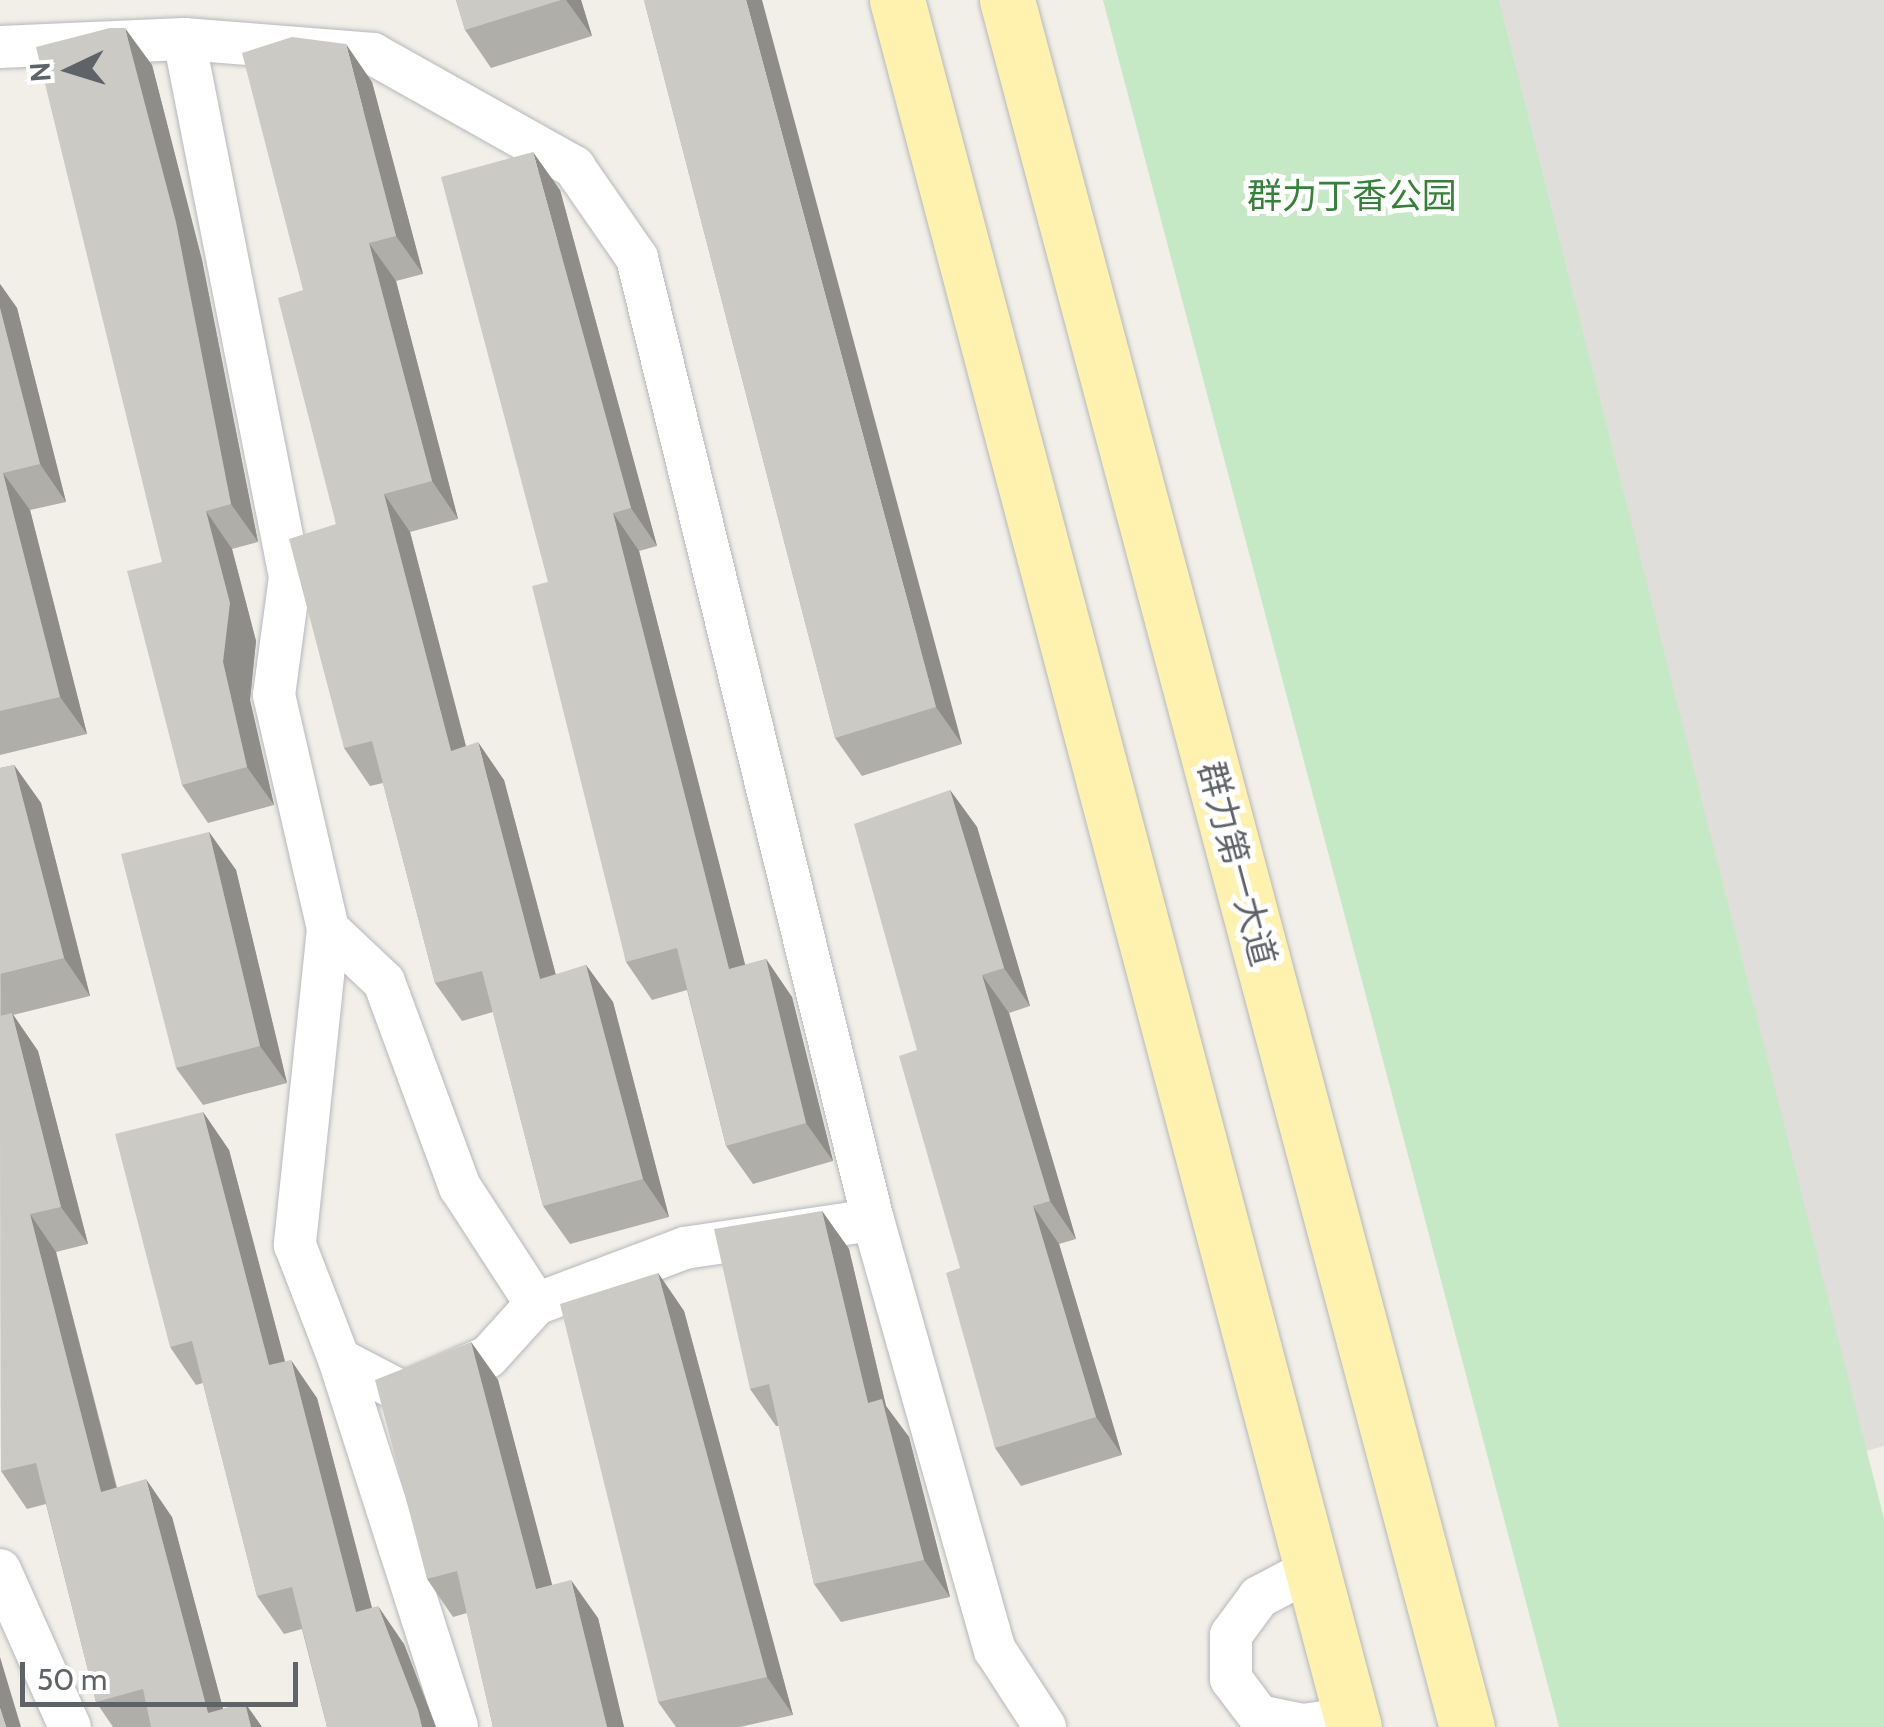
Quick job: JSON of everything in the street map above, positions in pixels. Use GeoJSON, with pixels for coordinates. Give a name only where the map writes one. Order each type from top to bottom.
{"type":"FeatureCollection","features":[{"type":"Feature","properties":{"kind":"main road"},"geometry":{"type":"LineString","coordinates":[[897,0],[1352,1722]]}},
{"type":"Feature","properties":{"kind":"main road","name":"群力第一大道"},"geometry":{"type":"LineString","coordinates":[[1007,0],[1466,1727]]}},
{"type":"Feature","properties":{"kind":"street"},"geometry":{"type":"LineString","coordinates":[[184,39],[290,577],[274,695],[328,929],[296,1244],[339,1359],[456,1727]]}},
{"type":"Feature","properties":{"kind":"street"},"geometry":{"type":"LineString","coordinates":[[0,47],[184,39],[372,54],[574,167],[637,258],[874,1220],[994,1650],[1045,1727]]}},
{"type":"Feature","properties":{"kind":"street"},"geometry":{"type":"LineString","coordinates":[[328,929],[384,982],[460,1187],[536,1304]]}},
{"type":"Feature","properties":{"kind":"street"},"geometry":{"type":"LineString","coordinates":[[339,1359],[404,1393],[488,1357],[536,1304],[684,1248],[874,1220]]}},
{"type":"Feature","properties":{"kind":"street"},"geometry":{"type":"LineString","coordinates":[[0,1570],[70,1727]]}},
{"type":"Feature","properties":{"kind":"street"},"geometry":{"type":"LineString","coordinates":[[1310,1570],[1259,1596],[1231,1635],[1231,1679],[1259,1716],[1303,1725],[1352,1722]]}},
{"type":"Feature","properties":{"kind":"shaded area"},"geometry":{"type":"Polygon","coordinates":[[[1499,0],[1884,0],[1884,1446],[1866,1451],[1499,0]]]}},
{"type":"Feature","properties":{"kind":"green space","name":"群力丁香公园"},"geometry":{"type":"Polygon","coordinates":[[[1103,0],[1499,0],[1884,1519],[1884,1727],[1559,1727],[1103,0]]]}},
{"type":"Feature","properties":{"kind":"building"},"geometry":{"type":"Polygon","coordinates":[[[456,0],[561,0],[465,30],[456,0]]]}},
{"type":"Feature","properties":{"kind":"building"},"geometry":{"type":"Polygon","coordinates":[[[644,0],[746,0],[936,707],[835,738],[644,0]]]}},
{"type":"Feature","properties":{"kind":"building"},"geometry":{"type":"Polygon","coordinates":[[[110,28],[125,28],[176,222],[231,504],[206,511],[230,603],[223,662],[247,767],[182,785],[127,571],[162,562],[36,47],[110,28]]]}},
{"type":"Feature","properties":{"kind":"building"},"geometry":{"type":"Polygon","coordinates":[[[292,37],[346,44],[396,236],[369,243],[432,481],[384,494],[451,751],[478,742],[540,979],[586,965],[643,1179],[543,1206],[482,971],[435,983],[372,741],[344,748],[289,539],[336,524],[278,298],[303,290],[242,53],[292,37]]]}},
{"type":"Feature","properties":{"kind":"building"},"geometry":{"type":"Polygon","coordinates":[[[533,152],[631,508],[613,513],[729,969],[766,959],[806,1123],[726,1146],[677,948],[626,962],[532,586],[548,582],[441,177],[533,152]]]}},
{"type":"Feature","properties":{"kind":"building"},"geometry":{"type":"Polygon","coordinates":[[[0,308],[40,464],[3,473],[60,697],[0,711],[0,308]]]}},
{"type":"Feature","properties":{"kind":"building"},"geometry":{"type":"Polygon","coordinates":[[[14,765],[64,958],[0,974],[0,768],[14,765]]]}},
{"type":"Feature","properties":{"kind":"building"},"geometry":{"type":"Polygon","coordinates":[[[950,790],[1004,968],[982,975],[1050,1201],[1033,1206],[1096,1417],[995,1448],[946,1273],[960,1268],[899,1056],[917,1050],[854,824],[950,790]]]}},
{"type":"Feature","properties":{"kind":"building"},"geometry":{"type":"Polygon","coordinates":[[[209,832],[260,1046],[176,1068],[121,854],[209,832]]]}},
{"type":"Feature","properties":{"kind":"building"},"geometry":{"type":"Polygon","coordinates":[[[12,1013],[61,1207],[30,1214],[101,1492],[146,1479],[208,1713],[245,1703],[251,1727],[151,1727],[143,1689],[96,1702],[36,1463],[1,1471],[0,1016],[12,1013]]]}},
{"type":"Feature","properties":{"kind":"building"},"geometry":{"type":"Polygon","coordinates":[[[203,1112],[269,1365],[291,1360],[356,1612],[378,1606],[422,1727],[327,1727],[292,1587],[257,1596],[192,1341],[170,1347],[115,1134],[203,1112]]]}},
{"type":"Feature","properties":{"kind":"building"},"geometry":{"type":"Polygon","coordinates":[[[822,1211],[868,1403],[882,1399],[924,1560],[814,1584],[769,1384],[750,1389],[714,1229],[822,1211]]]}},
{"type":"Feature","properties":{"kind":"building"},"geometry":{"type":"Polygon","coordinates":[[[658,1273],[767,1677],[658,1702],[560,1304],[658,1273]]]}},
{"type":"Feature","properties":{"kind":"building"},"geometry":{"type":"Polygon","coordinates":[[[471,1342],[536,1589],[571,1580],[607,1727],[493,1727],[457,1571],[427,1579],[375,1380],[471,1342]]]}}]}
